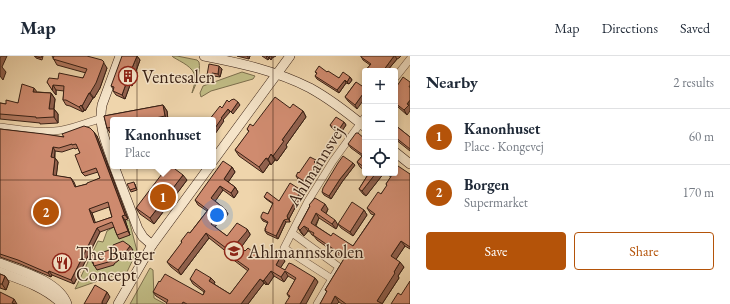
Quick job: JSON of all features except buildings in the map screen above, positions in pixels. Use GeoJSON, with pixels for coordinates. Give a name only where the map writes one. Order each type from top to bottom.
{"type":"FeatureCollection","features":[{"type":"Feature","properties":{"kind":"street"},"geometry":{"type":"LineString","coordinates":[[110,154],[100,119],[102,105],[120,56]]}},
{"type":"Feature","properties":{"kind":"street"},"geometry":{"type":"LineString","coordinates":[[204,56],[236,62],[277,74],[309,88],[362,121]]}},
{"type":"Feature","properties":{"kind":"street"},"geometry":{"type":"LineString","coordinates":[[216,158],[290,56]]}},
{"type":"Feature","properties":{"kind":"street"},"geometry":{"type":"LineString","coordinates":[[398,74],[410,59]]}},
{"type":"Feature","properties":{"kind":"street"},"geometry":{"type":"LineString","coordinates":[[0,127],[40,132],[54,131],[68,129],[100,119]]}},
{"type":"Feature","properties":{"kind":"street","name":"Ahlmannsvej"},"geometry":{"type":"LineString","coordinates":[[332,279],[284,248],[308,201],[329,167],[362,123]]}},
{"type":"Feature","properties":{"kind":"street"},"geometry":{"type":"LineString","coordinates":[[398,154],[410,164]]}},
{"type":"Feature","properties":{"kind":"street"},"geometry":{"type":"LineString","coordinates":[[115,169],[138,229],[143,237],[152,245]]}},
{"type":"Feature","properties":{"kind":"street"},"geometry":{"type":"LineString","coordinates":[[118,304],[152,245],[208,169]]}},
{"type":"Feature","properties":{"kind":"street","name":"Ahlmannsvej"},"geometry":{"type":"LineString","coordinates":[[292,233],[339,267],[317,304]]}},
{"type":"Feature","properties":{"kind":"street"},"geometry":{"type":"LineString","coordinates":[[0,263],[42,280],[67,304]]}},
{"type":"Feature","properties":{"kind":"street"},"geometry":{"type":"LineString","coordinates":[[0,272],[57,296]]}},
{"type":"Feature","properties":{"kind":"shaded area"},"geometry":{"type":"Polygon","coordinates":[[[172,56],[197,60],[199,62],[199,74],[192,93],[195,81],[194,73],[187,65],[172,56]]]}},
{"type":"Feature","properties":{"kind":"shaded area"},"geometry":{"type":"Polygon","coordinates":[[[242,72],[255,76],[253,79],[211,91],[201,97],[200,93],[203,86],[242,72]]]}},
{"type":"Feature","properties":{"kind":"shaded area"},"geometry":{"type":"Polygon","coordinates":[[[129,220],[137,251],[126,274],[115,275],[75,289],[98,241],[103,242],[107,231],[129,220]]]}},
{"type":"Feature","properties":{"kind":"shaded area"},"geometry":{"type":"Polygon","coordinates":[[[150,268],[153,270],[154,298],[165,304],[130,304],[150,268]]]}},
{"type":"Feature","properties":{"kind":"place","name":"Ventesalen"},"geometry":{"type":"Point","coordinates":[128,76]}},
{"type":"Feature","properties":{"kind":"place","name":"Kanonhuset"},"geometry":{"type":"Point","coordinates":[163,197]}},
{"type":"Feature","properties":{"kind":"place","name":"Borgen"},"geometry":{"type":"Point","coordinates":[46,212]}},
{"type":"Feature","properties":{"kind":"place","name":"Ahlmannsskolen"},"geometry":{"type":"Point","coordinates":[234,251]}},
{"type":"Feature","properties":{"kind":"place","name":"The Burger Concept"},"geometry":{"type":"Point","coordinates":[62,263]}}]}
